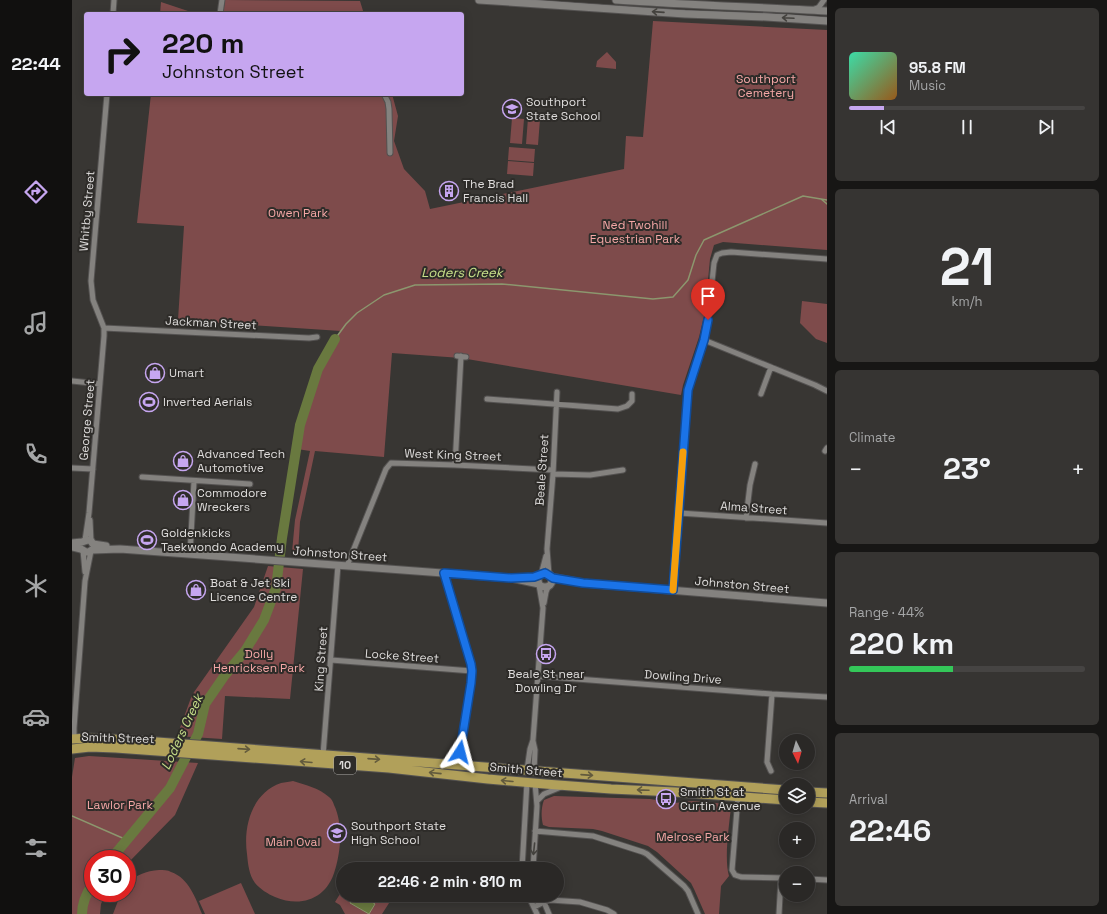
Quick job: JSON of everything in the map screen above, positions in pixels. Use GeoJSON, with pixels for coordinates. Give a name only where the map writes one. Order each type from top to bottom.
{"type":"FeatureCollection","features":[{"type":"Feature","properties":{"kind":"highway","name":"Smith Street"},"geometry":{"type":"LineString","coordinates":[[73,738],[98,738],[175,748]]}},
{"type":"Feature","properties":{"kind":"highway","name":"Smith Street"},"geometry":{"type":"LineString","coordinates":[[72,749],[103,747],[203,750],[531,783],[779,800]]}},
{"type":"Feature","properties":{"kind":"highway","name":"Smith Street"},"geometry":{"type":"LineString","coordinates":[[203,750],[323,755],[779,789]]}},
{"type":"Feature","properties":{"kind":"highway"},"geometry":{"type":"LineString","coordinates":[[530,771],[531,783]]}},
{"type":"Feature","properties":{"kind":"highway"},"geometry":{"type":"LineString","coordinates":[[815,792],[827,793]]}},
{"type":"Feature","properties":{"kind":"highway"},"geometry":{"type":"LineString","coordinates":[[815,802],[827,803]]}},
{"type":"Feature","properties":{"kind":"street"},"geometry":{"type":"LineString","coordinates":[[113,12],[114,0]]}},
{"type":"Feature","properties":{"kind":"street"},"geometry":{"type":"LineString","coordinates":[[220,12],[222,0]]}},
{"type":"Feature","properties":{"kind":"street"},"geometry":{"type":"LineString","coordinates":[[479,0],[685,14],[827,21]]}},
{"type":"Feature","properties":{"kind":"street"},"geometry":{"type":"LineString","coordinates":[[616,0],[750,4],[827,11]]}},
{"type":"Feature","properties":{"kind":"street"},"geometry":{"type":"LineString","coordinates":[[812,10],[818,8],[824,0],[827,4]]}},
{"type":"Feature","properties":{"kind":"street","name":"Whitby Street"},"geometry":{"type":"LineString","coordinates":[[104,328],[93,300],[91,281],[107,96]]}},
{"type":"Feature","properties":{"kind":"street"},"geometry":{"type":"LineString","coordinates":[[385,96],[389,109],[390,153]]}},
{"type":"Feature","properties":{"kind":"street"},"geometry":{"type":"LineString","coordinates":[[673,590],[688,390],[704,340],[708,320],[714,263],[717,255],[731,252],[827,259]]}},
{"type":"Feature","properties":{"kind":"street","name":"Jackman Street"},"geometry":{"type":"LineString","coordinates":[[104,328],[309,338],[317,337]]}},
{"type":"Feature","properties":{"kind":"street","name":"George Street"},"geometry":{"type":"LineString","coordinates":[[73,738],[104,328]]}},
{"type":"Feature","properties":{"kind":"street"},"geometry":{"type":"LineString","coordinates":[[704,340],[815,385],[827,392]]}},
{"type":"Feature","properties":{"kind":"street"},"geometry":{"type":"LineString","coordinates":[[455,465],[461,356]]}},
{"type":"Feature","properties":{"kind":"street"},"geometry":{"type":"LineString","coordinates":[[761,394],[771,367]]}},
{"type":"Feature","properties":{"kind":"street"},"geometry":{"type":"LineString","coordinates":[[72,381],[100,384]]}},
{"type":"Feature","properties":{"kind":"street","name":"Beale Street"},"geometry":{"type":"LineString","coordinates":[[542,608],[550,581],[547,549],[558,392]]}},
{"type":"Feature","properties":{"kind":"street"},"geometry":{"type":"LineString","coordinates":[[487,399],[618,409],[627,406],[632,401],[632,394]]}},
{"type":"Feature","properties":{"kind":"street","name":"West King Street"},"geometry":{"type":"LineString","coordinates":[[347,566],[386,469],[391,463],[455,465],[590,475],[623,470]]}},
{"type":"Feature","properties":{"kind":"street"},"geometry":{"type":"LineString","coordinates":[[746,518],[750,485],[755,464]]}},
{"type":"Feature","properties":{"kind":"street"},"geometry":{"type":"LineString","coordinates":[[72,468],[93,469]]}},
{"type":"Feature","properties":{"kind":"street"},"geometry":{"type":"LineString","coordinates":[[142,477],[250,484]]}},
{"type":"Feature","properties":{"kind":"street"},"geometry":{"type":"LineString","coordinates":[[190,554],[194,481]]}},
{"type":"Feature","properties":{"kind":"street","name":"Alma Street"},"geometry":{"type":"LineString","coordinates":[[679,513],[827,523]]}},
{"type":"Feature","properties":{"kind":"street","name":"Johnston Street"},"geometry":{"type":"LineString","coordinates":[[72,543],[120,549],[511,578],[534,577],[540,575]]}},
{"type":"Feature","properties":{"kind":"street","name":"George Street"},"geometry":{"type":"LineString","coordinates":[[85,581],[84,559],[87,546]]}},
{"type":"Feature","properties":{"kind":"street","name":"Johnston Street"},"geometry":{"type":"LineString","coordinates":[[72,547],[87,546]]}},
{"type":"Feature","properties":{"kind":"street","name":"Beale Street"},"geometry":{"type":"LineString","coordinates":[[540,575],[547,549]]}},
{"type":"Feature","properties":{"kind":"street","name":"King Street"},"geometry":{"type":"LineString","coordinates":[[323,755],[338,565]]}},
{"type":"Feature","properties":{"kind":"street"},"geometry":{"type":"LineString","coordinates":[[444,573],[472,671],[460,752]]}},
{"type":"Feature","properties":{"kind":"street"},"geometry":{"type":"LineString","coordinates":[[545,573],[550,581],[545,588],[539,585],[538,580],[540,575],[545,573]]}},
{"type":"Feature","properties":{"kind":"street","name":"Johnston Street"},"geometry":{"type":"LineString","coordinates":[[511,578],[539,585]]}},
{"type":"Feature","properties":{"kind":"street","name":"Johnston Street"},"geometry":{"type":"LineString","coordinates":[[550,581],[827,603]]}},
{"type":"Feature","properties":{"kind":"street","name":"Beale Street"},"geometry":{"type":"LineString","coordinates":[[530,771],[534,750],[533,740],[542,608],[539,585]]}},
{"type":"Feature","properties":{"kind":"street","name":"Locke Street"},"geometry":{"type":"LineString","coordinates":[[331,660],[472,671]]}},
{"type":"Feature","properties":{"kind":"street","name":"Dowling Drive"},"geometry":{"type":"LineString","coordinates":[[538,676],[827,697]]}},
{"type":"Feature","properties":{"kind":"street"},"geometry":{"type":"LineString","coordinates":[[771,771],[767,762],[772,694]]}},
{"type":"Feature","properties":{"kind":"street"},"geometry":{"type":"LineString","coordinates":[[531,783],[537,801],[533,862]]}},
{"type":"Feature","properties":{"kind":"street"},"geometry":{"type":"LineString","coordinates":[[523,862],[531,783]]}},
{"type":"Feature","properties":{"kind":"street"},"geometry":{"type":"LineString","coordinates":[[537,801],[544,794],[566,786]]}},
{"type":"Feature","properties":{"kind":"street"},"geometry":{"type":"LineString","coordinates":[[738,797],[732,870],[736,875],[741,877],[779,878]]}},
{"type":"Feature","properties":{"kind":"street"},"geometry":{"type":"LineString","coordinates":[[535,831],[593,836],[647,854],[684,886],[688,891],[698,914]]}},
{"type":"Feature","properties":{"kind":"street"},"geometry":{"type":"LineString","coordinates":[[815,879],[827,880]]}},
{"type":"Feature","properties":{"kind":"street"},"geometry":{"type":"LineString","coordinates":[[564,901],[580,902],[607,910],[614,914]]}},
{"type":"Feature","properties":{"kind":"street"},"geometry":{"type":"LineString","coordinates":[[532,902],[537,914]]}},
{"type":"Feature","properties":{"kind":"street"},"geometry":{"type":"LineString","coordinates":[[534,907],[544,902],[549,914]]}},
{"type":"Feature","properties":{"kind":"street"},"geometry":{"type":"LineString","coordinates":[[779,914],[781,902]]}},
{"type":"Feature","properties":{"kind":"green space"},"geometry":{"type":"Polygon","coordinates":[[[225,0],[360,1],[363,12],[223,12],[225,0]]]}},
{"type":"Feature","properties":{"kind":"green space"},"geometry":{"type":"Polygon","coordinates":[[[161,2],[191,12],[160,12],[161,2]]]}},
{"type":"Feature","properties":{"kind":"green space"},"geometry":{"type":"Polygon","coordinates":[[[653,21],[827,30],[827,250],[723,242],[714,245],[710,259],[705,312],[681,395],[461,358],[392,353],[384,457],[315,451],[300,522],[298,553],[292,552],[295,520],[310,451],[297,449],[300,425],[318,369],[341,331],[178,320],[184,226],[137,223],[151,96],[393,96],[398,116],[394,141],[404,169],[425,191],[430,209],[624,169],[626,136],[643,137],[653,21]]]}},
{"type":"Feature","properties":{"kind":"green space"},"geometry":{"type":"Polygon","coordinates":[[[607,52],[616,62],[616,69],[596,67],[597,61],[607,52]]]}},
{"type":"Feature","properties":{"kind":"green space"},"geometry":{"type":"Polygon","coordinates":[[[512,118],[524,119],[522,144],[510,143],[512,118]]]}},
{"type":"Feature","properties":{"kind":"green space"},"geometry":{"type":"Polygon","coordinates":[[[528,118],[540,119],[538,145],[526,144],[528,118]]]}},
{"type":"Feature","properties":{"kind":"green space"},"geometry":{"type":"Polygon","coordinates":[[[509,147],[535,149],[534,162],[508,160],[509,147]]]}},
{"type":"Feature","properties":{"kind":"green space"},"geometry":{"type":"Polygon","coordinates":[[[508,161],[534,163],[533,176],[507,174],[508,161]]]}},
{"type":"Feature","properties":{"kind":"green space"},"geometry":{"type":"Polygon","coordinates":[[[802,301],[827,304],[827,343],[816,339],[800,323],[802,301]]]}},
{"type":"Feature","properties":{"kind":"green space","name":"Dolly Henricksen Park"},"geometry":{"type":"Polygon","coordinates":[[[268,566],[303,569],[290,699],[225,696],[222,739],[177,736],[192,695],[254,607],[268,566]]]}},
{"type":"Feature","properties":{"kind":"green space","name":"Lawlor Park"},"geometry":{"type":"Polygon","coordinates":[[[89,756],[198,763],[175,815],[136,855],[136,850],[84,850],[84,902],[102,902],[100,914],[72,914],[72,777],[75,758],[89,756]]]}},
{"type":"Feature","properties":{"kind":"green space","name":"Main Oval"},"geometry":{"type":"Polygon","coordinates":[[[293,781],[317,789],[325,794],[333,802],[339,820],[339,854],[331,880],[326,888],[319,894],[303,901],[294,902],[272,896],[255,883],[249,869],[246,843],[248,822],[256,802],[263,794],[281,783],[293,781]]]}},
{"type":"Feature","properties":{"kind":"green space","name":"Melrose Park"},"geometry":{"type":"Polygon","coordinates":[[[554,796],[650,799],[675,803],[692,801],[728,804],[731,807],[727,852],[729,876],[721,886],[719,914],[705,914],[691,883],[657,852],[648,846],[593,829],[549,827],[543,825],[542,806],[544,800],[554,796]]]}},
{"type":"Feature","properties":{"kind":"green space"},"geometry":{"type":"Polygon","coordinates":[[[150,871],[170,871],[183,879],[191,890],[202,914],[113,914],[118,902],[136,902],[136,877],[150,871]]]}},
{"type":"Feature","properties":{"kind":"green space"},"geometry":{"type":"Polygon","coordinates":[[[241,883],[255,914],[205,914],[199,901],[241,883]]]}},
{"type":"Feature","properties":{"kind":"green space"},"geometry":{"type":"Polygon","coordinates":[[[336,900],[336,902],[390,902],[382,914],[345,914],[340,905],[335,902],[336,900]]]}},
{"type":"Feature","properties":{"kind":"shaded area"},"geometry":{"type":"Polygon","coordinates":[[[372,902],[375,904],[369,914],[350,903],[372,902]]]}},
{"type":"Feature","properties":{"kind":"waterway","name":"Loders Creek"},"geometry":{"type":"LineString","coordinates":[[335,339],[346,324],[357,313],[384,295],[415,285],[502,284],[653,299],[673,297],[688,280],[696,255],[704,240],[803,196],[827,200]]}},
{"type":"Feature","properties":{"kind":"waterway","name":"Loders Creek"},"geometry":{"type":"LineString","coordinates":[[821,199],[827,204]]}},
{"type":"Feature","properties":{"kind":"waterway","name":"Loders Creek"},"geometry":{"type":"LineString","coordinates":[[118,850],[170,788],[198,734],[205,704],[225,675],[245,651],[264,620],[276,588],[282,538],[300,425],[318,369],[335,339]]}},
{"type":"Feature","properties":{"kind":"waterway"},"geometry":{"type":"LineString","coordinates":[[72,816],[127,840]]}},
{"type":"Feature","properties":{"kind":"waterway","name":"Loders Creek"},"geometry":{"type":"LineString","coordinates":[[82,914],[84,902]]}},
{"type":"Feature","properties":{"kind":"tram line"},"geometry":{"type":"LineString","coordinates":[[528,0],[663,10],[827,18]]}},
{"type":"Feature","properties":{"kind":"slow traffic"},"geometry":{"type":"LineString","coordinates":[[673,590],[683,452]]}},
{"type":"Feature","properties":{"kind":"place","name":"Southport State School"},"geometry":{"type":"Point","coordinates":[512,109]}},
{"type":"Feature","properties":{"kind":"place","name":"The Brad Francis Hall"},"geometry":{"type":"Point","coordinates":[449,191]}},
{"type":"Feature","properties":{"kind":"place","name":"Umart"},"geometry":{"type":"Point","coordinates":[155,373]}},
{"type":"Feature","properties":{"kind":"place","name":"Inverted Aerials"},"geometry":{"type":"Point","coordinates":[149,402]}},
{"type":"Feature","properties":{"kind":"place","name":"Advanced Tech Automotive"},"geometry":{"type":"Point","coordinates":[183,461]}},
{"type":"Feature","properties":{"kind":"place","name":"Commodore Wreckers"},"geometry":{"type":"Point","coordinates":[183,500]}},
{"type":"Feature","properties":{"kind":"place","name":"Goldenkicks Taekwondo Academy"},"geometry":{"type":"Point","coordinates":[147,540]}},
{"type":"Feature","properties":{"kind":"place","name":"Boat & Jet Ski Licence Centre"},"geometry":{"type":"Point","coordinates":[196,590]}},
{"type":"Feature","properties":{"kind":"place","name":"Beale St near Dowling Dr"},"geometry":{"type":"Point","coordinates":[546,654]}},
{"type":"Feature","properties":{"kind":"place","name":"Smith St at Curtin Avenue"},"geometry":{"type":"Point","coordinates":[666,799]}},
{"type":"Feature","properties":{"kind":"place","name":"Southport State High School"},"geometry":{"type":"Point","coordinates":[337,833]}},
{"type":"Feature","properties":{"kind":"route"},"geometry":{"type":"LineString","coordinates":[[460,752],[472,671],[444,573],[511,578],[534,577],[545,573],[553,578],[583,583],[673,590],[688,390],[704,340],[708,320]]}},
{"type":"Feature","properties":{"kind":"park label","name":"Southport Cemetery"},"geometry":{"type":"Point","coordinates":[766,86]}},
{"type":"Feature","properties":{"kind":"park label","name":"Owen Park"},"geometry":{"type":"Point","coordinates":[298,213]}},
{"type":"Feature","properties":{"kind":"park label","name":"Ned Twohill Equestrian Park"},"geometry":{"type":"Point","coordinates":[635,232]}}]}
